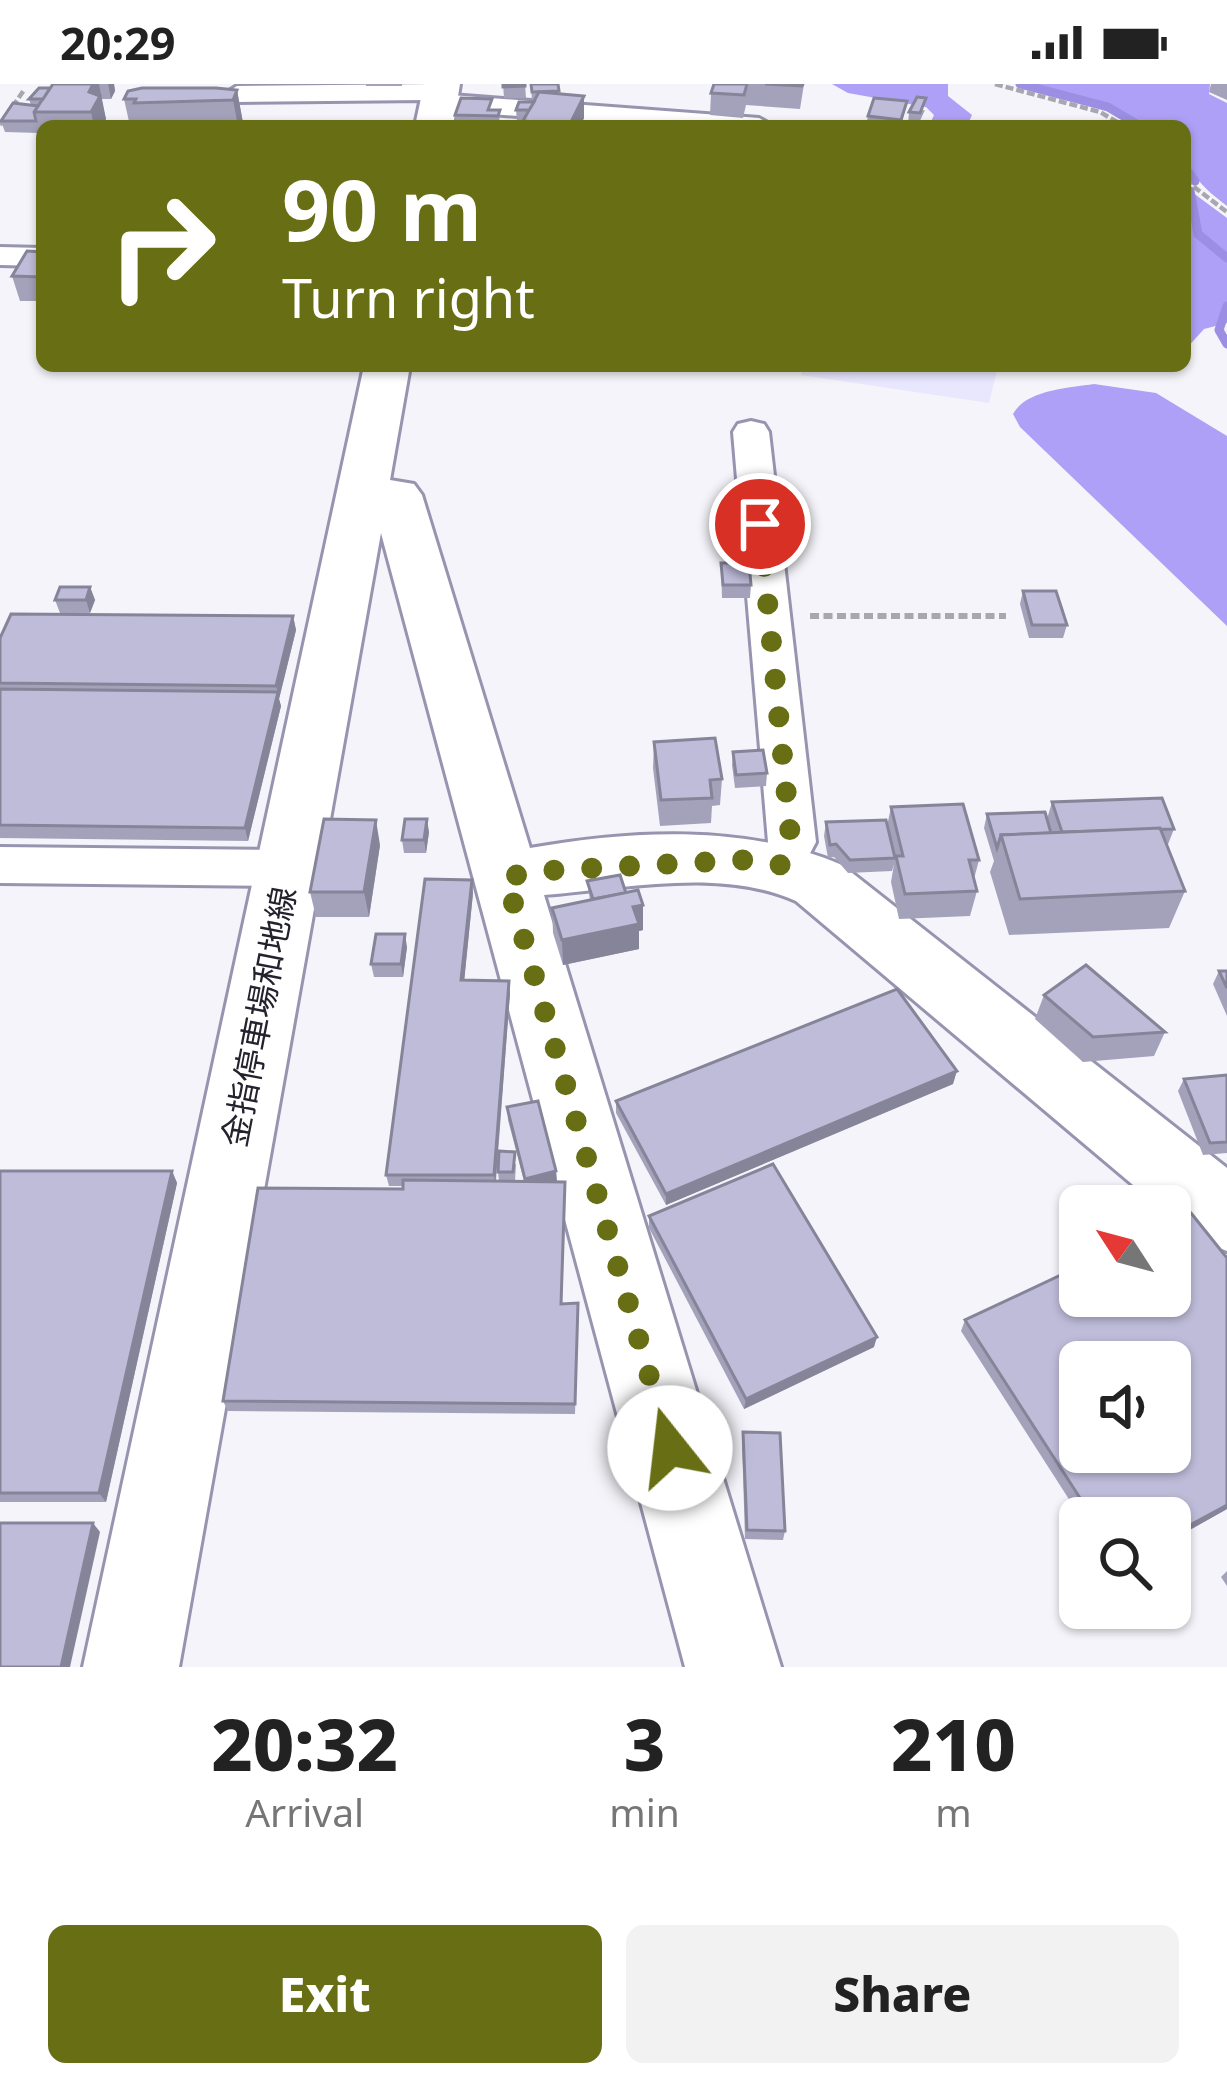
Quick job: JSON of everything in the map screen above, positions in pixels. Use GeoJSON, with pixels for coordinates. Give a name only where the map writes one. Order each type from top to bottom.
{"type":"FeatureCollection","features":[{"type":"Feature","properties":{"kind":"street"},"geometry":{"type":"LineString","coordinates":[[231,89],[682,120]]}},
{"type":"Feature","properties":{"kind":"street"},"geometry":{"type":"LineString","coordinates":[[231,89],[254,120]]}},
{"type":"Feature","properties":{"kind":"street"},"geometry":{"type":"LineString","coordinates":[[0,256],[36,257]]}},
{"type":"Feature","properties":{"kind":"street","name":"金指停車場和地線"},"geometry":{"type":"LineString","coordinates":[[131,1667],[386,372]]}},
{"type":"Feature","properties":{"kind":"street"},"geometry":{"type":"LineString","coordinates":[[752,432],[791,842],[780,865]]}},
{"type":"Feature","properties":{"kind":"street"},"geometry":{"type":"LineString","coordinates":[[361,495],[396,495],[733,1667]]}},
{"type":"Feature","properties":{"kind":"street"},"geometry":{"type":"LineString","coordinates":[[506,877],[539,871],[743,860],[780,865],[819,883],[1227,1215]]}},
{"type":"Feature","properties":{"kind":"street"},"geometry":{"type":"LineString","coordinates":[[0,865],[288,868]]}},
{"type":"Feature","properties":{"kind":"path"},"geometry":{"type":"LineString","coordinates":[[995,84],[1100,112],[1114,120]]}},
{"type":"Feature","properties":{"kind":"path"},"geometry":{"type":"LineString","coordinates":[[0,125],[24,89]]}},
{"type":"Feature","properties":{"kind":"path"},"geometry":{"type":"LineString","coordinates":[[1191,184],[1227,212]]}},
{"type":"Feature","properties":{"kind":"path"},"geometry":{"type":"LineString","coordinates":[[770,616],[1006,616]]}},
{"type":"Feature","properties":{"kind":"shaded area"},"geometry":{"type":"Polygon","coordinates":[[[832,84],[948,84],[948,96],[972,115],[970,120],[932,120],[934,115],[926,107],[848,93],[832,84]]]}},
{"type":"Feature","properties":{"kind":"shaded area"},"geometry":{"type":"Polygon","coordinates":[[[1026,84],[1210,84],[1209,94],[1227,103],[1227,206],[1193,172],[1191,120],[1134,120],[1110,106],[1026,84]]]}},
{"type":"Feature","properties":{"kind":"shaded area"},"geometry":{"type":"Polygon","coordinates":[[[1191,191],[1227,218],[1227,323],[1204,329],[1191,343],[1191,191]]]}},
{"type":"Feature","properties":{"kind":"shaded area"},"geometry":{"type":"Polygon","coordinates":[[[802,372],[997,372],[989,403],[802,372]]]}},
{"type":"Feature","properties":{"kind":"shaded area"},"geometry":{"type":"Polygon","coordinates":[[[1094,384],[1156,393],[1227,436],[1227,626],[1020,427],[1013,414],[1037,395],[1094,384]]]}},
{"type":"Feature","properties":{"kind":"building"},"geometry":{"type":"Polygon","coordinates":[[[53,84],[93,84],[89,92],[100,96],[91,112],[34,112],[53,84]]]}},
{"type":"Feature","properties":{"kind":"building"},"geometry":{"type":"Polygon","coordinates":[[[531,84],[558,84],[559,91],[532,92],[531,84]]]}},
{"type":"Feature","properties":{"kind":"building"},"geometry":{"type":"Polygon","coordinates":[[[714,84],[747,84],[744,95],[711,93],[714,84]]]}},
{"type":"Feature","properties":{"kind":"building"},"geometry":{"type":"Polygon","coordinates":[[[39,88],[50,88],[43,99],[29,99],[39,88]]]}},
{"type":"Feature","properties":{"kind":"building"},"geometry":{"type":"Polygon","coordinates":[[[237,90],[233,100],[134,103],[136,99],[124,99],[128,91],[237,90]]]}},
{"type":"Feature","properties":{"kind":"building"},"geometry":{"type":"Polygon","coordinates":[[[539,92],[584,96],[572,120],[524,120],[539,92]]]}},
{"type":"Feature","properties":{"kind":"building"},"geometry":{"type":"Polygon","coordinates":[[[917,97],[926,98],[920,113],[909,112],[917,97]]]}},
{"type":"Feature","properties":{"kind":"building"},"geometry":{"type":"Polygon","coordinates":[[[461,98],[492,99],[488,110],[500,110],[498,116],[455,115],[461,98]]]}},
{"type":"Feature","properties":{"kind":"building"},"geometry":{"type":"Polygon","coordinates":[[[874,98],[907,101],[901,120],[868,116],[874,98]]]}},
{"type":"Feature","properties":{"kind":"building"},"geometry":{"type":"Polygon","coordinates":[[[519,102],[534,102],[529,110],[516,110],[519,102]]]}},
{"type":"Feature","properties":{"kind":"building"},"geometry":{"type":"Polygon","coordinates":[[[13,103],[38,106],[36,121],[1,121],[13,103]]]}},
{"type":"Feature","properties":{"kind":"building"},"geometry":{"type":"Polygon","coordinates":[[[27,251],[36,252],[36,277],[12,276],[27,251]]]}},
{"type":"Feature","properties":{"kind":"building"},"geometry":{"type":"Polygon","coordinates":[[[721,563],[749,563],[751,585],[723,585],[721,563]]]}},
{"type":"Feature","properties":{"kind":"building"},"geometry":{"type":"Polygon","coordinates":[[[60,587],[90,587],[86,600],[55,600],[60,587]]]}},
{"type":"Feature","properties":{"kind":"building"},"geometry":{"type":"Polygon","coordinates":[[[1023,591],[1056,591],[1067,625],[1032,625],[1023,591]]]}},
{"type":"Feature","properties":{"kind":"building"},"geometry":{"type":"Polygon","coordinates":[[[11,614],[293,616],[276,686],[0,683],[0,638],[11,614]]]}},
{"type":"Feature","properties":{"kind":"building"},"geometry":{"type":"Polygon","coordinates":[[[0,689],[278,692],[245,828],[0,825],[0,689]]]}},
{"type":"Feature","properties":{"kind":"building"},"geometry":{"type":"Polygon","coordinates":[[[715,738],[722,779],[710,780],[712,798],[661,800],[654,742],[715,738]]]}},
{"type":"Feature","properties":{"kind":"building"},"geometry":{"type":"Polygon","coordinates":[[[763,750],[767,773],[736,775],[733,752],[763,750]]]}},
{"type":"Feature","properties":{"kind":"building"},"geometry":{"type":"Polygon","coordinates":[[[1162,798],[1174,829],[1062,832],[1052,802],[1162,798]]]}},
{"type":"Feature","properties":{"kind":"building"},"geometry":{"type":"Polygon","coordinates":[[[963,804],[979,860],[969,860],[977,891],[905,894],[896,856],[903,856],[891,807],[963,804]]]}},
{"type":"Feature","properties":{"kind":"building"},"geometry":{"type":"Polygon","coordinates":[[[1045,812],[1051,833],[1001,835],[997,848],[987,814],[1045,812]]]}},
{"type":"Feature","properties":{"kind":"building"},"geometry":{"type":"Polygon","coordinates":[[[324,819],[376,820],[364,892],[310,892],[324,819]]]}},
{"type":"Feature","properties":{"kind":"building"},"geometry":{"type":"Polygon","coordinates":[[[405,819],[427,819],[424,840],[402,840],[405,819]]]}},
{"type":"Feature","properties":{"kind":"building"},"geometry":{"type":"Polygon","coordinates":[[[886,820],[895,858],[850,860],[836,844],[830,845],[826,822],[886,820]]]}},
{"type":"Feature","properties":{"kind":"building"},"geometry":{"type":"Polygon","coordinates":[[[1160,828],[1185,891],[1020,899],[1001,835],[1160,828]]]}},
{"type":"Feature","properties":{"kind":"building"},"geometry":{"type":"Polygon","coordinates":[[[620,875],[626,893],[593,899],[587,881],[620,875]]]}},
{"type":"Feature","properties":{"kind":"building"},"geometry":{"type":"Polygon","coordinates":[[[425,879],[472,880],[461,980],[509,981],[494,1175],[386,1175],[425,879]]]}},
{"type":"Feature","properties":{"kind":"building"},"geometry":{"type":"Polygon","coordinates":[[[638,890],[643,905],[633,907],[639,924],[562,940],[552,908],[638,890]]]}},
{"type":"Feature","properties":{"kind":"building"},"geometry":{"type":"Polygon","coordinates":[[[376,934],[405,934],[401,964],[371,964],[376,934]]]}},
{"type":"Feature","properties":{"kind":"building"},"geometry":{"type":"Polygon","coordinates":[[[1086,965],[1165,1032],[1093,1037],[1044,995],[1086,965]]]}},
{"type":"Feature","properties":{"kind":"building"},"geometry":{"type":"Polygon","coordinates":[[[897,989],[957,1071],[666,1194],[616,1101],[897,989]]]}},
{"type":"Feature","properties":{"kind":"building"},"geometry":{"type":"Polygon","coordinates":[[[1227,1075],[1227,1142],[1210,1143],[1184,1079],[1227,1075]]]}},
{"type":"Feature","properties":{"kind":"building"},"geometry":{"type":"Polygon","coordinates":[[[538,1101],[556,1171],[525,1179],[507,1107],[538,1101]]]}},
{"type":"Feature","properties":{"kind":"building"},"geometry":{"type":"Polygon","coordinates":[[[499,1151],[515,1152],[513,1172],[498,1172],[499,1151]]]}},
{"type":"Feature","properties":{"kind":"building"},"geometry":{"type":"Polygon","coordinates":[[[773,1164],[877,1337],[746,1399],[649,1216],[773,1164]]]}},
{"type":"Feature","properties":{"kind":"building"},"geometry":{"type":"Polygon","coordinates":[[[0,1171],[172,1171],[99,1493],[0,1493],[0,1171]]]}},
{"type":"Feature","properties":{"kind":"building"},"geometry":{"type":"Polygon","coordinates":[[[403,1180],[565,1182],[561,1304],[578,1303],[575,1404],[223,1401],[258,1188],[403,1189],[403,1180]]]}},
{"type":"Feature","properties":{"kind":"building"},"geometry":{"type":"Polygon","coordinates":[[[1191,1213],[1227,1258],[1227,1505],[1191,1525],[1191,1497],[1079,1497],[1064,1473],[1191,1473],[1191,1341],[1059,1341],[1059,1465],[965,1320],[1059,1276],[1059,1317],[1191,1317],[1191,1213]]]}},
{"type":"Feature","properties":{"kind":"building"},"geometry":{"type":"Polygon","coordinates":[[[743,1432],[780,1433],[785,1531],[747,1530],[743,1432]]]}},
{"type":"Feature","properties":{"kind":"building"},"geometry":{"type":"Polygon","coordinates":[[[0,1523],[93,1523],[61,1667],[0,1667],[0,1523]]]}},
{"type":"Feature","properties":{"kind":"waterway"},"geometry":{"type":"LineString","coordinates":[[1020,84],[1108,107],[1130,120]]}},
{"type":"Feature","properties":{"kind":"waterway"},"geometry":{"type":"LineString","coordinates":[[1191,175],[1195,181]]}},
{"type":"Feature","properties":{"kind":"waterway"},"geometry":{"type":"LineString","coordinates":[[1191,196],[1198,234],[1227,258]]}},
{"type":"Feature","properties":{"kind":"waterway"},"geometry":{"type":"LineString","coordinates":[[1227,306],[1219,330],[1227,344]]}},
{"type":"Feature","properties":{"kind":"route"},"geometry":{"type":"LineString","coordinates":[[670,1448],[506,877],[539,871],[743,860],[780,865],[791,842],[760,524]]}}]}
